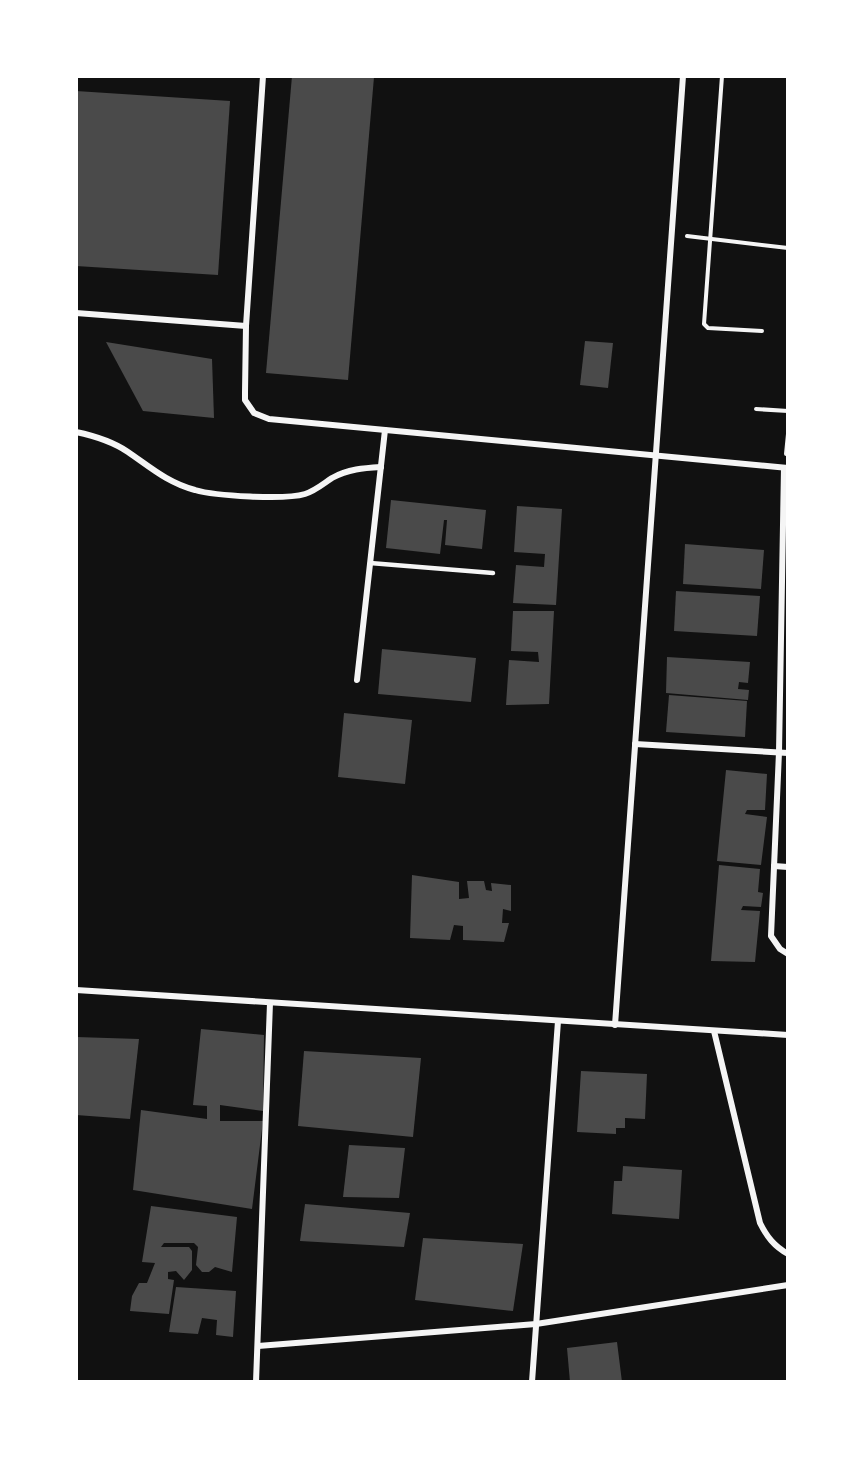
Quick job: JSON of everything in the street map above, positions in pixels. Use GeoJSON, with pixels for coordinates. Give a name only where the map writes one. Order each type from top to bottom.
{"type":"FeatureCollection","features":[{"type":"Feature","properties":{"kind":"street"},"geometry":{"type":"LineString","coordinates":[[263,76],[246,326],[245,400],[254,413],[269,419],[786,468],[779,752],[771,936],[780,949],[788,954]]}},
{"type":"Feature","properties":{"kind":"street"},"geometry":{"type":"LineString","coordinates":[[615,1024],[683,76]]}},
{"type":"Feature","properties":{"kind":"street"},"geometry":{"type":"LineString","coordinates":[[76,313],[246,326]]}},
{"type":"Feature","properties":{"kind":"street"},"geometry":{"type":"LineString","coordinates":[[357,680],[386,430]]}},
{"type":"Feature","properties":{"kind":"street"},"geometry":{"type":"LineString","coordinates":[[76,432],[112,443],[158,475],[176,484],[196,491],[218,494],[296,496],[319,488],[332,478],[349,471],[381,467]]}},
{"type":"Feature","properties":{"kind":"street"},"geometry":{"type":"LineString","coordinates":[[635,744],[788,753]]}},
{"type":"Feature","properties":{"kind":"street"},"geometry":{"type":"LineString","coordinates":[[774,866],[788,867]]}},
{"type":"Feature","properties":{"kind":"street"},"geometry":{"type":"LineString","coordinates":[[76,990],[788,1035]]}},
{"type":"Feature","properties":{"kind":"street"},"geometry":{"type":"LineString","coordinates":[[256,1382],[270,1002]]}},
{"type":"Feature","properties":{"kind":"street"},"geometry":{"type":"LineString","coordinates":[[532,1382],[558,1021]]}},
{"type":"Feature","properties":{"kind":"street"},"geometry":{"type":"LineString","coordinates":[[714,1031],[760,1223],[767,1237],[788,1254]]}},
{"type":"Feature","properties":{"kind":"street"},"geometry":{"type":"LineString","coordinates":[[258,1346],[536,1324],[788,1285]]}},
{"type":"Feature","properties":{"kind":"lane"},"geometry":{"type":"LineString","coordinates":[[370,564],[493,573]]}},
{"type":"Feature","properties":{"kind":"path"},"geometry":{"type":"LineString","coordinates":[[722,76],[704,324],[708,328],[762,331]]}},
{"type":"Feature","properties":{"kind":"path"},"geometry":{"type":"LineString","coordinates":[[672,234],[788,248]]}},
{"type":"Feature","properties":{"kind":"path"},"geometry":{"type":"LineString","coordinates":[[756,408],[788,411]]}},
{"type":"Feature","properties":{"kind":"building"},"geometry":{"type":"Polygon","coordinates":[[[292,76],[374,77],[348,380],[266,373],[292,76]]]}},
{"type":"Feature","properties":{"kind":"building"},"geometry":{"type":"Polygon","coordinates":[[[76,91],[230,101],[218,275],[76,266],[76,91]]]}},
{"type":"Feature","properties":{"kind":"building"},"geometry":{"type":"Polygon","coordinates":[[[585,341],[613,343],[608,388],[580,385],[585,341]]]}},
{"type":"Feature","properties":{"kind":"building"},"geometry":{"type":"Polygon","coordinates":[[[106,342],[212,359],[214,418],[143,411],[106,342]]]}},
{"type":"Feature","properties":{"kind":"building"},"geometry":{"type":"Polygon","coordinates":[[[391,500],[486,510],[482,549],[445,545],[447,520],[444,520],[440,554],[386,548],[391,500]]]}},
{"type":"Feature","properties":{"kind":"building"},"geometry":{"type":"Polygon","coordinates":[[[517,506],[562,509],[556,605],[513,603],[516,565],[544,567],[545,554],[514,552],[517,506]]]}},
{"type":"Feature","properties":{"kind":"building"},"geometry":{"type":"Polygon","coordinates":[[[685,544],[764,550],[761,589],[683,584],[685,544]]]}},
{"type":"Feature","properties":{"kind":"building"},"geometry":{"type":"Polygon","coordinates":[[[676,591],[760,596],[757,636],[674,631],[676,591]]]}},
{"type":"Feature","properties":{"kind":"building"},"geometry":{"type":"Polygon","coordinates":[[[513,611],[554,611],[549,704],[506,705],[509,660],[539,662],[538,652],[511,651],[513,611]]]}},
{"type":"Feature","properties":{"kind":"building"},"geometry":{"type":"Polygon","coordinates":[[[382,649],[476,658],[471,702],[378,694],[382,649]]]}},
{"type":"Feature","properties":{"kind":"building"},"geometry":{"type":"Polygon","coordinates":[[[667,657],[750,662],[748,683],[739,682],[738,689],[749,690],[748,700],[666,693],[667,657]]]}},
{"type":"Feature","properties":{"kind":"building"},"geometry":{"type":"Polygon","coordinates":[[[669,695],[747,701],[745,737],[666,732],[669,695]]]}},
{"type":"Feature","properties":{"kind":"building"},"geometry":{"type":"Polygon","coordinates":[[[344,713],[412,720],[405,784],[338,777],[344,713]]]}},
{"type":"Feature","properties":{"kind":"building"},"geometry":{"type":"Polygon","coordinates":[[[726,770],[767,774],[765,810],[747,810],[745,814],[767,817],[761,865],[717,861],[726,770]]]}},
{"type":"Feature","properties":{"kind":"building"},"geometry":{"type":"Polygon","coordinates":[[[719,865],[760,869],[758,892],[763,893],[761,907],[743,906],[741,910],[760,911],[755,962],[711,961],[719,865]]]}},
{"type":"Feature","properties":{"kind":"building"},"geometry":{"type":"Polygon","coordinates":[[[412,875],[459,882],[459,899],[469,898],[467,881],[484,881],[486,890],[492,891],[491,883],[511,885],[511,911],[503,909],[502,923],[509,923],[504,942],[463,940],[463,926],[454,925],[450,940],[410,938],[412,875]]]}},
{"type":"Feature","properties":{"kind":"building"},"geometry":{"type":"Polygon","coordinates":[[[201,1029],[264,1035],[263,1111],[220,1105],[220,1121],[263,1121],[252,1209],[133,1190],[141,1110],[207,1119],[207,1106],[193,1105],[201,1029]]]}},
{"type":"Feature","properties":{"kind":"building"},"geometry":{"type":"Polygon","coordinates":[[[76,1037],[139,1039],[130,1119],[76,1115],[76,1037]]]}},
{"type":"Feature","properties":{"kind":"building"},"geometry":{"type":"Polygon","coordinates":[[[304,1051],[421,1058],[413,1137],[298,1126],[304,1051]]]}},
{"type":"Feature","properties":{"kind":"building"},"geometry":{"type":"Polygon","coordinates":[[[581,1071],[647,1074],[645,1119],[625,1118],[625,1128],[616,1128],[616,1134],[577,1132],[581,1071]]]}},
{"type":"Feature","properties":{"kind":"building"},"geometry":{"type":"Polygon","coordinates":[[[349,1145],[405,1148],[399,1198],[343,1197],[349,1145]]]}},
{"type":"Feature","properties":{"kind":"building"},"geometry":{"type":"Polygon","coordinates":[[[623,1166],[682,1170],[679,1219],[612,1214],[614,1181],[622,1181],[623,1166]]]}},
{"type":"Feature","properties":{"kind":"building"},"geometry":{"type":"Polygon","coordinates":[[[305,1204],[410,1213],[404,1247],[300,1241],[305,1204]]]}},
{"type":"Feature","properties":{"kind":"building"},"geometry":{"type":"Polygon","coordinates":[[[151,1206],[237,1217],[232,1272],[215,1267],[209,1272],[202,1272],[196,1265],[198,1247],[194,1243],[164,1243],[161,1247],[189,1247],[192,1251],[192,1270],[184,1280],[176,1271],[168,1272],[168,1279],[174,1280],[169,1314],[130,1311],[132,1296],[139,1283],[147,1283],[155,1263],[142,1262],[151,1206]]]}},
{"type":"Feature","properties":{"kind":"building"},"geometry":{"type":"Polygon","coordinates":[[[423,1238],[523,1244],[513,1311],[415,1300],[423,1238]]]}},
{"type":"Feature","properties":{"kind":"building"},"geometry":{"type":"Polygon","coordinates":[[[176,1287],[236,1291],[233,1337],[216,1335],[217,1320],[202,1318],[198,1334],[169,1332],[176,1287]]]}},
{"type":"Feature","properties":{"kind":"building"},"geometry":{"type":"Polygon","coordinates":[[[617,1342],[622,1382],[570,1382],[567,1348],[617,1342]]]}}]}
